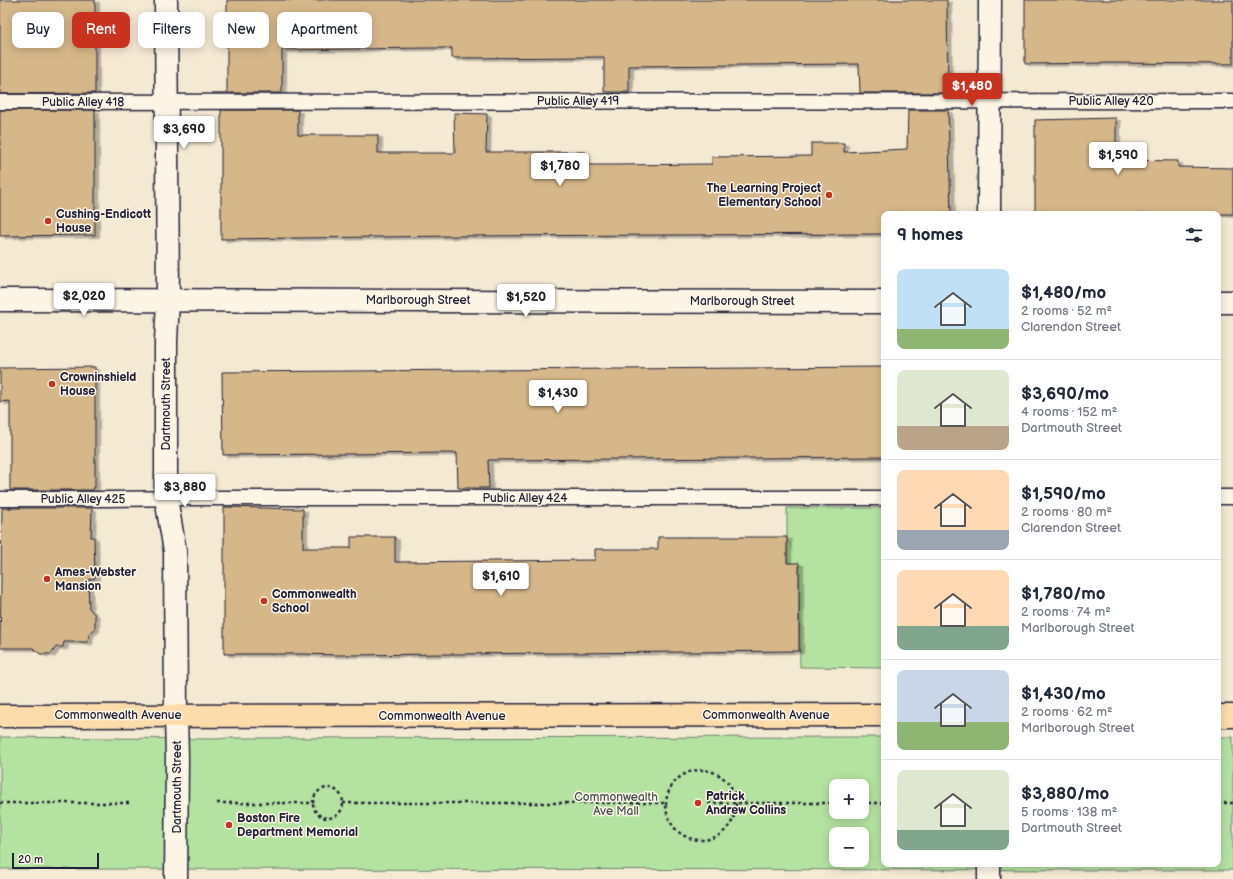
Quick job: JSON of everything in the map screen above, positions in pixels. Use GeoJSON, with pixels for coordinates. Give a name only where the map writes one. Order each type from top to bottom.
{"type":"FeatureCollection","features":[{"type":"Feature","properties":{"kind":"main road","name":"Dartmouth Street"},"geometry":{"type":"LineString","coordinates":[[166,0],[168,300],[166,341],[166,498],[175,551],[177,758],[176,879]]}},
{"type":"Feature","properties":{"kind":"main road"},"geometry":{"type":"LineString","coordinates":[[988,211],[990,0]]}},
{"type":"Feature","properties":{"kind":"main road","name":"Marlborough Street"},"geometry":{"type":"LineString","coordinates":[[0,300],[881,302]]}},
{"type":"Feature","properties":{"kind":"main road"},"geometry":{"type":"LineString","coordinates":[[1221,302],[1233,302]]}},
{"type":"Feature","properties":{"kind":"main road","name":"Commonwealth Avenue"},"geometry":{"type":"LineString","coordinates":[[0,716],[881,715]]}},
{"type":"Feature","properties":{"kind":"main road"},"geometry":{"type":"LineString","coordinates":[[1221,716],[1233,716]]}},
{"type":"Feature","properties":{"kind":"main road"},"geometry":{"type":"LineString","coordinates":[[989,867],[989,879]]}},
{"type":"Feature","properties":{"kind":"lane","name":"Public Alley 419"},"geometry":{"type":"LineString","coordinates":[[166,102],[989,101]]}},
{"type":"Feature","properties":{"kind":"lane","name":"Public Alley 420"},"geometry":{"type":"LineString","coordinates":[[989,101],[1233,101]]}},
{"type":"Feature","properties":{"kind":"lane","name":"Public Alley 418"},"geometry":{"type":"LineString","coordinates":[[0,102],[166,102]]}},
{"type":"Feature","properties":{"kind":"lane"},"geometry":{"type":"LineString","coordinates":[[1221,497],[1233,497]]}},
{"type":"Feature","properties":{"kind":"lane","name":"Public Alley 424"},"geometry":{"type":"LineString","coordinates":[[166,498],[881,498]]}},
{"type":"Feature","properties":{"kind":"lane","name":"Public Alley 425"},"geometry":{"type":"LineString","coordinates":[[0,499],[166,498]]}},
{"type":"Feature","properties":{"kind":"path"},"geometry":{"type":"LineString","coordinates":[[695,770],[707,770],[718,774],[723,778],[734,792],[736,803],[735,815],[730,825],[722,834],[701,840],[684,836],[671,825],[666,815],[665,803],[668,792],[674,781],[683,774],[695,770]]}},
{"type":"Feature","properties":{"kind":"path"},"geometry":{"type":"LineString","coordinates":[[328,788],[333,788],[340,794],[343,803],[337,815],[328,818],[319,815],[316,812],[313,803],[316,794],[319,791],[328,788]]}},
{"type":"Feature","properties":{"kind":"path"},"geometry":{"type":"LineString","coordinates":[[0,803],[129,803]]}},
{"type":"Feature","properties":{"kind":"path"},"geometry":{"type":"LineString","coordinates":[[217,803],[313,803]]}},
{"type":"Feature","properties":{"kind":"path"},"geometry":{"type":"LineString","coordinates":[[343,803],[665,803]]}},
{"type":"Feature","properties":{"kind":"path"},"geometry":{"type":"LineString","coordinates":[[708,803],[829,803]]}},
{"type":"Feature","properties":{"kind":"path"},"geometry":{"type":"LineString","coordinates":[[869,803],[881,803]]}},
{"type":"Feature","properties":{"kind":"path"},"geometry":{"type":"LineString","coordinates":[[1221,803],[1233,803]]}},
{"type":"Feature","properties":{"kind":"green space"},"geometry":{"type":"Polygon","coordinates":[[[787,508],[881,508],[881,668],[800,667],[799,564],[787,563],[787,508]]]}},
{"type":"Feature","properties":{"kind":"green space","name":"Commonwealth Ave Mall"},"geometry":{"type":"Polygon","coordinates":[[[0,737],[217,739],[881,737],[881,867],[1221,867],[1221,737],[1233,737],[1233,870],[0,869],[0,737]]]}},
{"type":"Feature","properties":{"kind":"building"},"geometry":{"type":"Polygon","coordinates":[[[0,0],[95,0],[95,12],[72,12],[72,48],[95,48],[95,93],[0,94],[0,0]]]}},
{"type":"Feature","properties":{"kind":"building"},"geometry":{"type":"Polygon","coordinates":[[[227,0],[947,0],[948,93],[860,93],[859,64],[629,66],[629,92],[604,92],[604,57],[452,58],[452,48],[426,48],[282,50],[282,93],[227,93],[227,48],[269,48],[269,12],[227,12],[227,0]]]}},
{"type":"Feature","properties":{"kind":"building"},"geometry":{"type":"Polygon","coordinates":[[[1025,0],[1233,0],[1233,64],[1025,64],[1025,0]]]}},
{"type":"Feature","properties":{"kind":"building"},"geometry":{"type":"Polygon","coordinates":[[[0,110],[95,110],[95,235],[0,236],[0,110]]]}},
{"type":"Feature","properties":{"kind":"building"},"geometry":{"type":"Polygon","coordinates":[[[221,110],[298,110],[298,135],[378,135],[378,153],[455,153],[454,113],[487,114],[486,152],[585,152],[585,165],[614,165],[712,164],[712,157],[811,156],[811,143],[844,143],[844,152],[907,149],[908,110],[948,110],[951,211],[881,211],[881,234],[456,236],[221,239],[221,110]]]}},
{"type":"Feature","properties":{"kind":"building"},"geometry":{"type":"Polygon","coordinates":[[[1116,118],[1116,160],[1178,161],[1178,167],[1233,168],[1233,214],[1221,214],[1221,211],[1035,211],[1035,120],[1116,118]]]}},
{"type":"Feature","properties":{"kind":"building"},"geometry":{"type":"Polygon","coordinates":[[[95,367],[95,488],[93,488],[93,490],[10,490],[10,401],[0,402],[0,368],[95,367]]]}},
{"type":"Feature","properties":{"kind":"building"},"geometry":{"type":"Polygon","coordinates":[[[881,367],[881,457],[488,460],[489,488],[458,488],[457,453],[223,455],[222,372],[881,367]]]}},
{"type":"Feature","properties":{"kind":"building"},"geometry":{"type":"Polygon","coordinates":[[[224,507],[303,509],[303,548],[351,548],[351,537],[395,537],[395,562],[595,560],[595,549],[658,549],[658,537],[787,537],[787,563],[799,563],[799,651],[338,655],[224,654],[224,507]]]}},
{"type":"Feature","properties":{"kind":"building","name":"Ames-Webster Mansion"},"geometry":{"type":"Polygon","coordinates":[[[2,508],[92,508],[91,537],[94,537],[95,578],[88,580],[89,608],[95,615],[95,629],[89,634],[88,642],[64,642],[63,647],[56,647],[51,654],[40,654],[33,648],[0,648],[2,508]]]}},
{"type":"Feature","properties":{"kind":"place","name":"The Learning Project Elementary School"},"geometry":{"type":"Point","coordinates":[829,195]}},
{"type":"Feature","properties":{"kind":"place","name":"Cushing-Endicott House"},"geometry":{"type":"Point","coordinates":[48,221]}},
{"type":"Feature","properties":{"kind":"place","name":"Crowninshield House"},"geometry":{"type":"Point","coordinates":[52,384]}},
{"type":"Feature","properties":{"kind":"place","name":"Ames-Webster Mansion"},"geometry":{"type":"Point","coordinates":[47,579]}},
{"type":"Feature","properties":{"kind":"place","name":"Commonwealth School"},"geometry":{"type":"Point","coordinates":[264,601]}},
{"type":"Feature","properties":{"kind":"place","name":"Patrick Andrew Collins"},"geometry":{"type":"Point","coordinates":[698,803]}},
{"type":"Feature","properties":{"kind":"place","name":"Boston Fire Department Memorial"},"geometry":{"type":"Point","coordinates":[229,825]}}]}
